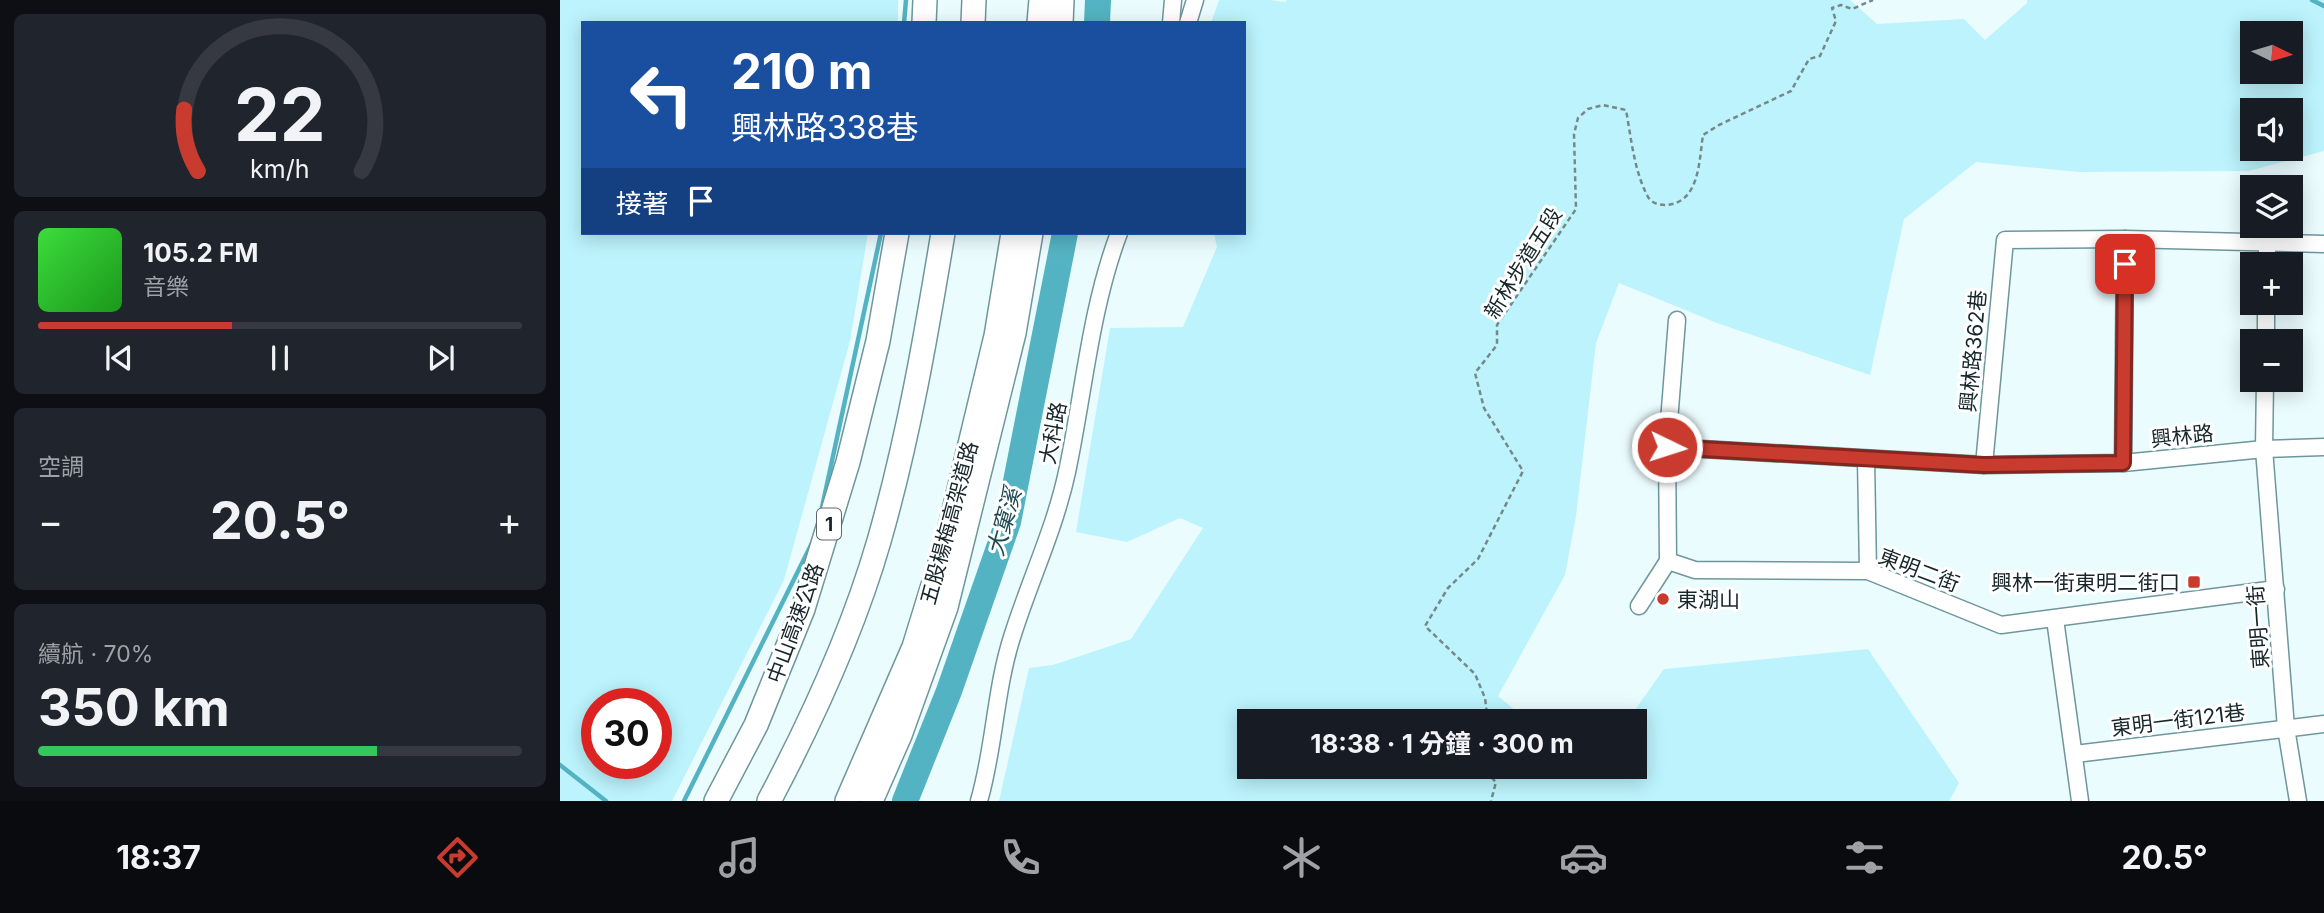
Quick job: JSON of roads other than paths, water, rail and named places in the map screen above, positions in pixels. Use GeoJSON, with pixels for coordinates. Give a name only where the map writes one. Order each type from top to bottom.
{"type":"FeatureCollection","features":[{"type":"Feature","properties":{"kind":"highway"},"geometry":{"type":"LineString","coordinates":[[924,21],[925,0]]}},
{"type":"Feature","properties":{"kind":"highway"},"geometry":{"type":"LineString","coordinates":[[973,21],[974,0]]}},
{"type":"Feature","properties":{"kind":"highway"},"geometry":{"type":"LineString","coordinates":[[1039,21],[1041,0]]}},
{"type":"Feature","properties":{"kind":"highway"},"geometry":{"type":"LineString","coordinates":[[1061,21],[1062,0]]}},
{"type":"Feature","properties":{"kind":"highway","name":"中山高速公路"},"geometry":{"type":"LineString","coordinates":[[716,801],[756,725],[803,609],[848,462],[878,341],[897,235]]}},
{"type":"Feature","properties":{"kind":"highway"},"geometry":{"type":"LineString","coordinates":[[769,801],[806,731],[852,619],[879,541],[924,345],[943,235]]}},
{"type":"Feature","properties":{"kind":"highway","name":"五股楊梅高架道路"},"geometry":{"type":"LineString","coordinates":[[847,801],[914,647],[947,540],[996,336],[1013,235]]}},
{"type":"Feature","properties":{"kind":"highway","name":"五股楊梅高架道路"},"geometry":{"type":"LineString","coordinates":[[871,801],[900,735],[946,607],[1014,332],[1031,235]]}},
{"type":"Feature","properties":{"kind":"street"},"geometry":{"type":"LineString","coordinates":[[1171,21],[1173,0]]}},
{"type":"Feature","properties":{"kind":"street"},"geometry":{"type":"LineString","coordinates":[[1189,21],[1195,0]]}},
{"type":"Feature","properties":{"kind":"street","name":"大科路"},"geometry":{"type":"LineString","coordinates":[[979,801],[991,753],[1005,665],[1013,635],[1042,558],[1066,475],[1098,298],[1118,235]]}},
{"type":"Feature","properties":{"kind":"street"},"geometry":{"type":"LineString","coordinates":[[2123,463],[2125,239],[2324,244]]}},
{"type":"Feature","properties":{"kind":"street","name":"興林路362巷"},"geometry":{"type":"LineString","coordinates":[[1984,465],[2005,240],[2125,239]]}},
{"type":"Feature","properties":{"kind":"street"},"geometry":{"type":"LineString","coordinates":[[2267,242],[2267,252]]}},
{"type":"Feature","properties":{"kind":"street"},"geometry":{"type":"LineString","coordinates":[[1639,606],[1668,561],[1667,447],[1677,320]]}},
{"type":"Feature","properties":{"kind":"street","name":"東明一街"},"geometry":{"type":"LineString","coordinates":[[2265,392],[2264,449],[2287,728],[2298,801]]}},
{"type":"Feature","properties":{"kind":"street","name":"興林路"},"geometry":{"type":"LineString","coordinates":[[1667,447],[1984,465],[2123,463],[2264,449],[2324,447]]}},
{"type":"Feature","properties":{"kind":"street"},"geometry":{"type":"LineString","coordinates":[[1866,460],[1868,570]]}},
{"type":"Feature","properties":{"kind":"street","name":"東明二街"},"geometry":{"type":"LineString","coordinates":[[1668,561],[1696,570],[1868,570],[2001,625],[2276,589]]}},
{"type":"Feature","properties":{"kind":"street"},"geometry":{"type":"LineString","coordinates":[[2055,619],[2080,801]]}},
{"type":"Feature","properties":{"kind":"street","name":"東明一街121巷"},"geometry":{"type":"LineString","coordinates":[[2075,754],[2324,723]]}},
{"type":"Feature","properties":{"kind":"waterway"},"geometry":{"type":"LineString","coordinates":[[904,21],[906,0]]}},
{"type":"Feature","properties":{"kind":"waterway","name":"大窠溪"},"geometry":{"type":"LineString","coordinates":[[1097,21],[1098,0]]}},
{"type":"Feature","properties":{"kind":"waterway"},"geometry":{"type":"LineString","coordinates":[[2312,0],[2324,6]]}},
{"type":"Feature","properties":{"kind":"waterway"},"geometry":{"type":"LineString","coordinates":[[821,512],[881,235]]}},
{"type":"Feature","properties":{"kind":"waterway","name":"大窠溪"},"geometry":{"type":"LineString","coordinates":[[905,801],[949,691],[1008,522],[1065,235]]}},
{"type":"Feature","properties":{"kind":"waterway"},"geometry":{"type":"LineString","coordinates":[[684,801],[813,541]]}},
{"type":"Feature","properties":{"kind":"waterway"},"geometry":{"type":"LineString","coordinates":[[560,765],[606,801]]}},
{"type":"Feature","properties":{"kind":"place","name":"興林一街東明二街口"},"geometry":{"type":"Point","coordinates":[2194,582]}},
{"type":"Feature","properties":{"kind":"place","name":"東湖山"},"geometry":{"type":"Point","coordinates":[1663,599]}}]}
